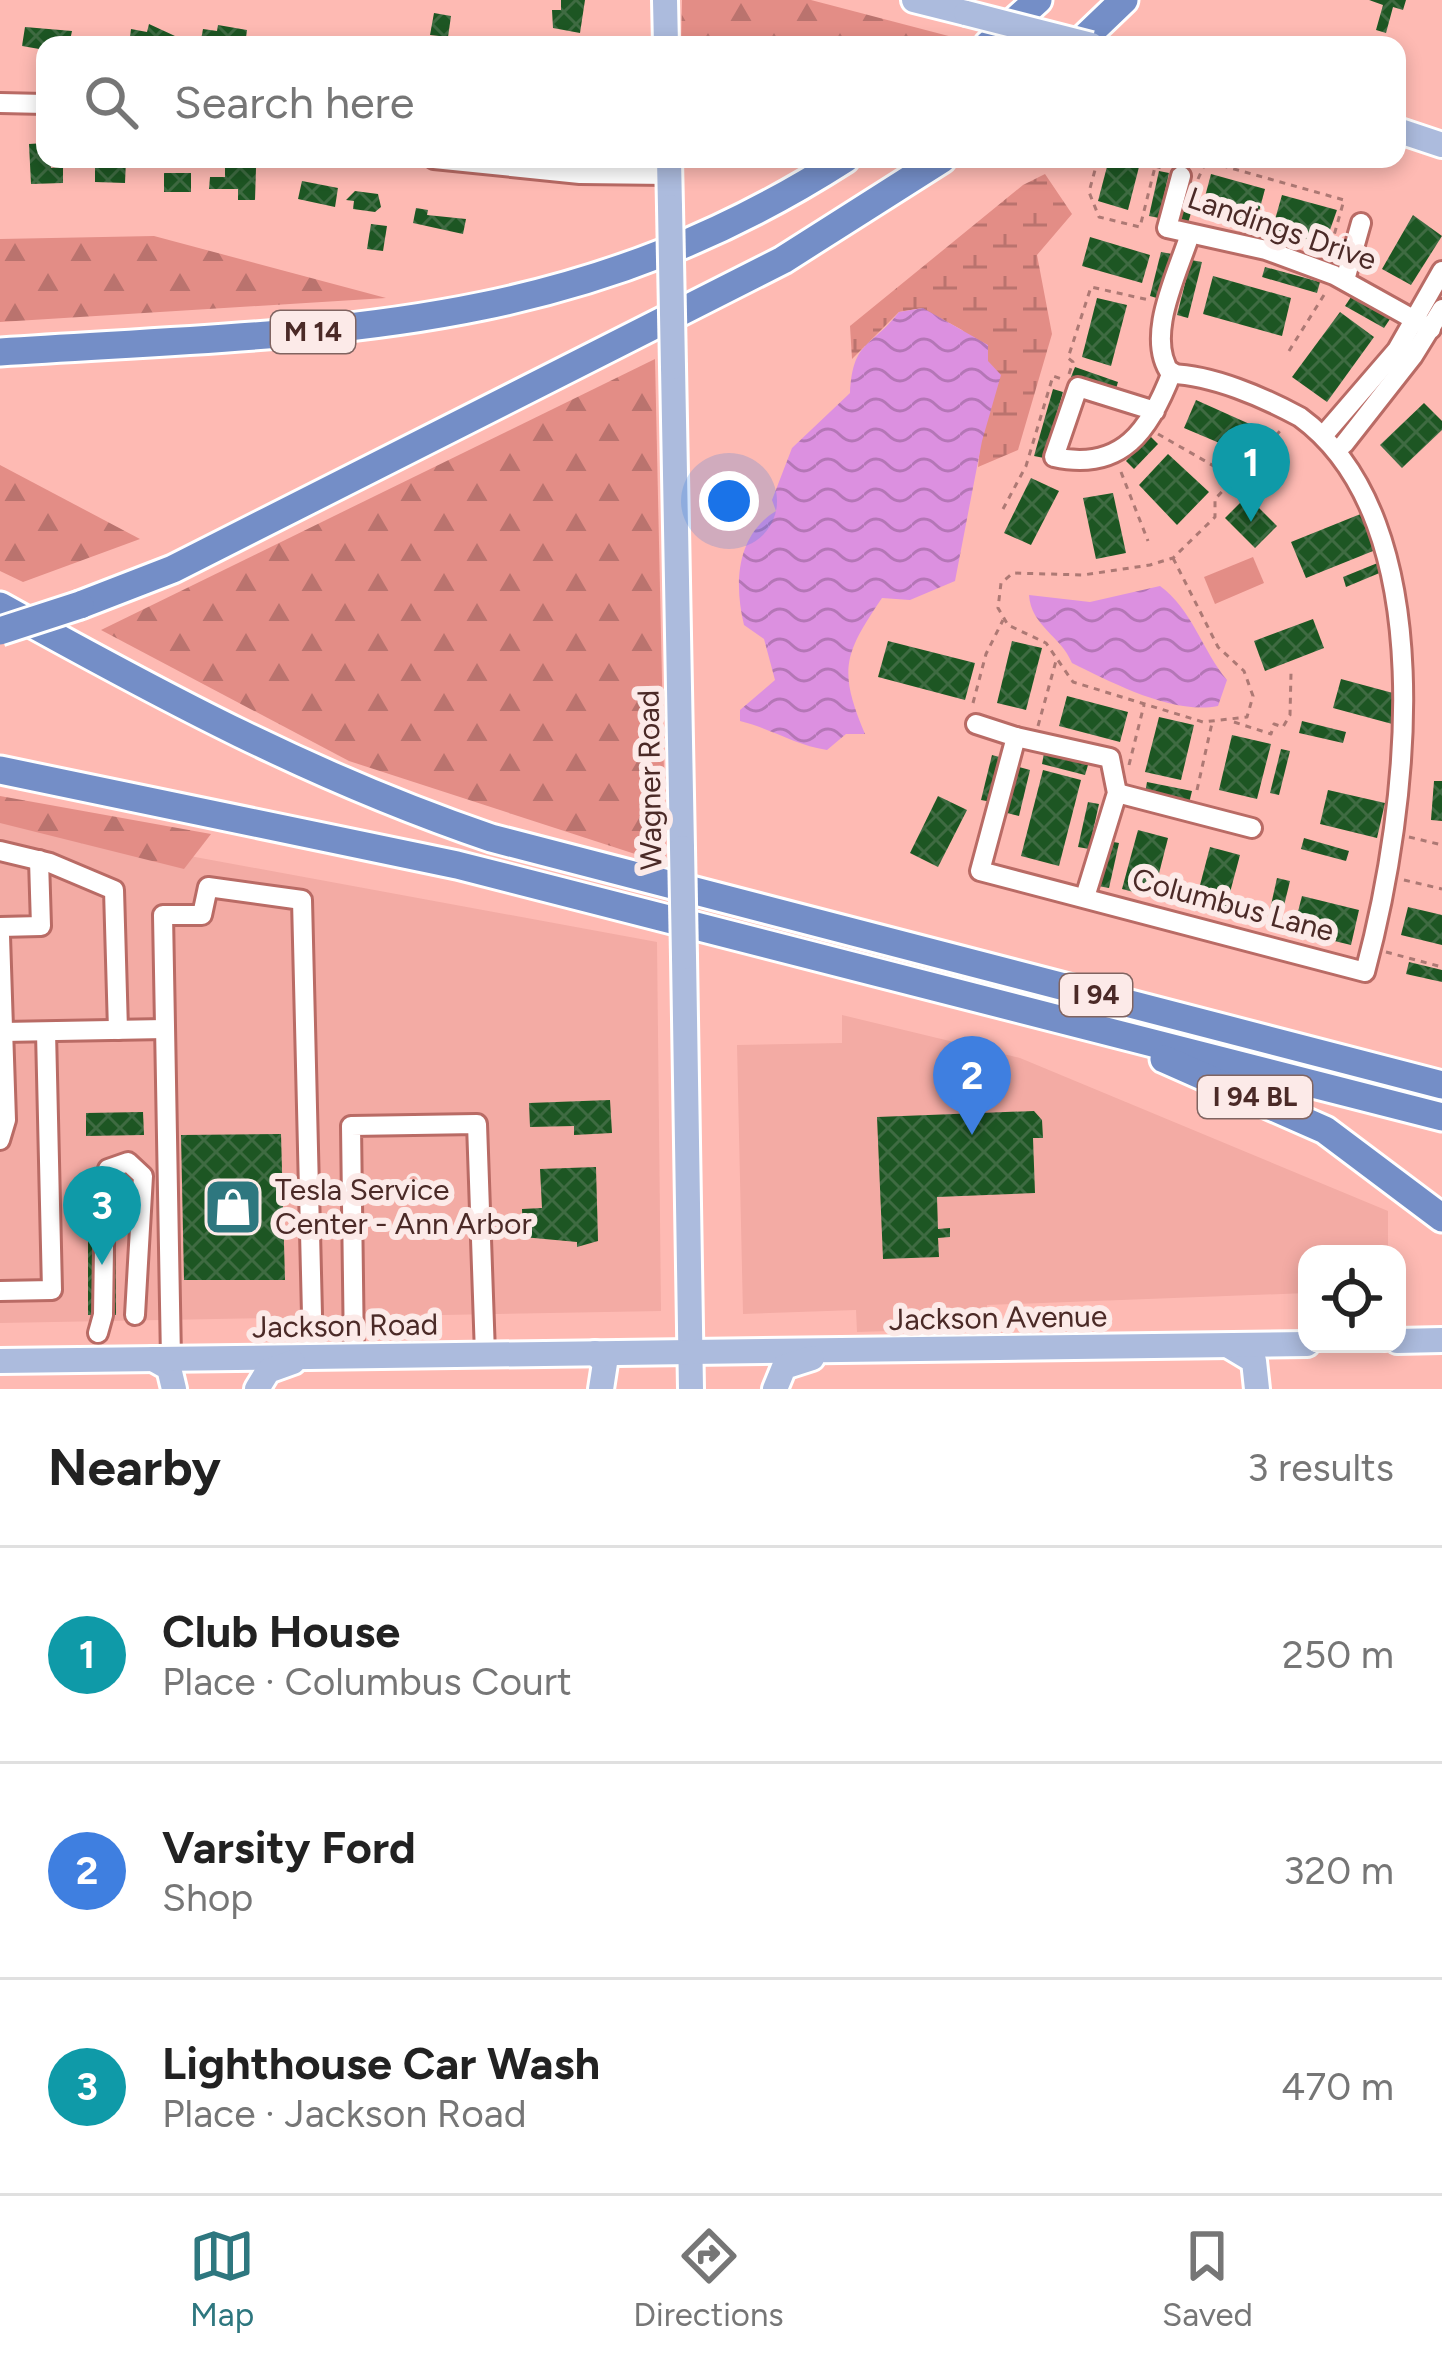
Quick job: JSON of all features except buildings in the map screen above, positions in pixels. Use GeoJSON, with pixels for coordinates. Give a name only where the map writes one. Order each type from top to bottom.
{"type":"FeatureCollection","features":[{"type":"Feature","properties":{"kind":"highway"},"geometry":{"type":"LineString","coordinates":[[998,36],[1038,0]]}},
{"type":"Feature","properties":{"kind":"highway"},"geometry":{"type":"LineString","coordinates":[[1086,36],[1124,0]]}},
{"type":"Feature","properties":{"kind":"highway","name":"M 14"},"geometry":{"type":"LineString","coordinates":[[0,352],[329,331],[492,308],[663,255],[771,205],[830,168]]}},
{"type":"Feature","properties":{"kind":"highway"},"geometry":{"type":"LineString","coordinates":[[0,631],[172,569],[783,260],[929,168]]}},
{"type":"Feature","properties":{"kind":"highway","name":"I 94"},"geometry":{"type":"LineString","coordinates":[[0,606],[254,745],[344,785],[491,838],[1442,1084]]}},
{"type":"Feature","properties":{"kind":"highway","name":"I 94"},"geometry":{"type":"LineString","coordinates":[[0,770],[457,865],[1442,1117]]}},
{"type":"Feature","properties":{"kind":"highway","name":"I 94 BL"},"geometry":{"type":"LineString","coordinates":[[1048,1013],[1325,1130],[1442,1218]]}},
{"type":"Feature","properties":{"kind":"main road"},"geometry":{"type":"LineString","coordinates":[[665,0],[666,36]]}},
{"type":"Feature","properties":{"kind":"main road"},"geometry":{"type":"LineString","coordinates":[[914,0],[1056,36]]}},
{"type":"Feature","properties":{"kind":"main road"},"geometry":{"type":"LineString","coordinates":[[1406,133],[1442,145]]}},
{"type":"Feature","properties":{"kind":"main road","name":"Wagner Road"},"geometry":{"type":"LineString","coordinates":[[669,168],[691,1389]]}},
{"type":"Feature","properties":{"kind":"main road"},"geometry":{"type":"LineString","coordinates":[[1406,1342],[1442,1340]]}},
{"type":"Feature","properties":{"kind":"main road"},"geometry":{"type":"LineString","coordinates":[[1227,1344],[1254,1360],[1257,1389]]}},
{"type":"Feature","properties":{"kind":"main road","name":"Jackson Avenue"},"geometry":{"type":"LineString","coordinates":[[690,1352],[1298,1344]]}},
{"type":"Feature","properties":{"kind":"main road"},"geometry":{"type":"LineString","coordinates":[[776,1389],[784,1367],[849,1351]]}},
{"type":"Feature","properties":{"kind":"main road","name":"Jackson Road"},"geometry":{"type":"LineString","coordinates":[[0,1361],[690,1352]]}},
{"type":"Feature","properties":{"kind":"main road"},"geometry":{"type":"LineString","coordinates":[[596,1353],[607,1375],[601,1389]]}},
{"type":"Feature","properties":{"kind":"main road"},"geometry":{"type":"LineString","coordinates":[[257,1389],[268,1371],[333,1356]]}},
{"type":"Feature","properties":{"kind":"main road"},"geometry":{"type":"LineString","coordinates":[[162,1359],[170,1368],[173,1389]]}},
{"type":"Feature","properties":{"kind":"street"},"geometry":{"type":"LineString","coordinates":[[0,103],[36,104]]}},
{"type":"Feature","properties":{"kind":"street"},"geometry":{"type":"LineString","coordinates":[[522,168],[580,174],[656,168]]}},
{"type":"Feature","properties":{"kind":"street","name":"Landings Drive"},"geometry":{"type":"LineString","coordinates":[[1186,176],[1167,228],[1266,250],[1346,280],[1424,325]]}},
{"type":"Feature","properties":{"kind":"street"},"geometry":{"type":"LineString","coordinates":[[1346,280],[1361,223]]}},
{"type":"Feature","properties":{"kind":"street"},"geometry":{"type":"LineString","coordinates":[[1190,234],[1161,331],[1160,350],[1172,372],[1259,396],[1328,430],[1370,473],[1398,522]]}},
{"type":"Feature","properties":{"kind":"street"},"geometry":{"type":"LineString","coordinates":[[1424,325],[1442,271]]}},
{"type":"Feature","properties":{"kind":"street"},"geometry":{"type":"LineString","coordinates":[[1344,444],[1424,325],[1442,309]]}},
{"type":"Feature","properties":{"kind":"street"},"geometry":{"type":"LineString","coordinates":[[1328,430],[1407,349]]}},
{"type":"Feature","properties":{"kind":"street"},"geometry":{"type":"LineString","coordinates":[[1154,411],[1078,387],[1054,457],[1084,464],[1113,455],[1154,411],[1172,372]]}},
{"type":"Feature","properties":{"kind":"street","name":"Columbus Lane"},"geometry":{"type":"LineString","coordinates":[[1016,737],[980,871],[1365,972],[1413,794],[1421,742],[1420,629]]}},
{"type":"Feature","properties":{"kind":"street"},"geometry":{"type":"LineString","coordinates":[[976,724],[1110,758],[1117,793],[1252,828]]}},
{"type":"Feature","properties":{"kind":"street","name":"Columbus Lane"},"geometry":{"type":"LineString","coordinates":[[1085,897],[1117,793]]}},
{"type":"Feature","properties":{"kind":"street"},"geometry":{"type":"LineString","coordinates":[[0,851],[39,860],[114,890],[118,1030]]}},
{"type":"Feature","properties":{"kind":"street"},"geometry":{"type":"LineString","coordinates":[[0,1140],[6,1120],[0,932],[41,926],[39,860]]}},
{"type":"Feature","properties":{"kind":"street"},"geometry":{"type":"LineString","coordinates":[[162,1359],[163,915],[202,915],[208,887],[302,900],[333,1356]]}},
{"type":"Feature","properties":{"kind":"street"},"geometry":{"type":"LineString","coordinates":[[3,1032],[165,1029]]}},
{"type":"Feature","properties":{"kind":"street"},"geometry":{"type":"LineString","coordinates":[[0,1291],[52,1290],[46,1032]]}},
{"type":"Feature","properties":{"kind":"street"},"geometry":{"type":"LineString","coordinates":[[333,1356],[351,1126],[477,1124],[485,1354]]}},
{"type":"Feature","properties":{"kind":"street"},"geometry":{"type":"LineString","coordinates":[[98,1334],[103,1315],[105,1181],[108,1169],[128,1162],[143,1176],[135,1315]]}},
{"type":"Feature","properties":{"kind":"path"},"geometry":{"type":"LineString","coordinates":[[1096,168],[1089,192],[1099,217],[1139,227],[1154,168]]}},
{"type":"Feature","properties":{"kind":"path"},"geometry":{"type":"LineString","coordinates":[[1161,168],[1186,176],[1197,168]]}},
{"type":"Feature","properties":{"kind":"path"},"geometry":{"type":"LineString","coordinates":[[1231,168],[1344,200],[1329,253]]}},
{"type":"Feature","properties":{"kind":"path"},"geometry":{"type":"LineString","coordinates":[[1289,351],[1324,296]]}},
{"type":"Feature","properties":{"kind":"path"},"geometry":{"type":"LineString","coordinates":[[1173,558],[1210,633],[1244,671],[1253,696],[1247,717],[1213,722],[1073,682],[1046,643],[1004,618],[998,608],[1001,583],[1013,573],[1113,573],[1173,558],[1215,517],[1215,499],[1297,415]]}},
{"type":"Feature","properties":{"kind":"path"},"geometry":{"type":"LineString","coordinates":[[1155,432],[1235,478]]}},
{"type":"Feature","properties":{"kind":"path"},"geometry":{"type":"LineString","coordinates":[[1121,472],[1148,541]]}},
{"type":"Feature","properties":{"kind":"path"},"geometry":{"type":"LineString","coordinates":[[973,703],[986,654],[1004,618]]}},
{"type":"Feature","properties":{"kind":"path"},"geometry":{"type":"LineString","coordinates":[[1037,730],[1057,659]]}},
{"type":"Feature","properties":{"kind":"path"},"geometry":{"type":"LineString","coordinates":[[1226,721],[1271,734],[1274,724],[1283,727],[1290,715],[1291,674]]}},
{"type":"Feature","properties":{"kind":"path"},"geometry":{"type":"LineString","coordinates":[[1126,773],[1144,703]]}},
{"type":"Feature","properties":{"kind":"path"},"geometry":{"type":"LineString","coordinates":[[1197,790],[1213,722]]}},
{"type":"Feature","properties":{"kind":"path"},"geometry":{"type":"LineString","coordinates":[[1407,836],[1442,845]]}},
{"type":"Feature","properties":{"kind":"path"},"geometry":{"type":"LineString","coordinates":[[1396,878],[1442,890]]}},
{"type":"Feature","properties":{"kind":"path"},"geometry":{"type":"LineString","coordinates":[[1378,950],[1442,967]]}},
{"type":"Feature","properties":{"kind":"shaded area"},"geometry":{"type":"Polygon","coordinates":[[[0,821],[657,942],[661,1311],[0,1323],[0,821]]]}},
{"type":"Feature","properties":{"kind":"shaded area"},"geometry":{"type":"Polygon","coordinates":[[[842,1015],[1020,1058],[1388,1211],[1388,1245],[1298,1245],[1298,1293],[987,1305],[985,1328],[857,1332],[856,1310],[743,1314],[737,1045],[842,1043],[842,1015]]]}},
{"type":"Feature","properties":{"kind":"green space"},"geometry":{"type":"Polygon","coordinates":[[[682,0],[811,0],[949,36],[681,36],[682,0]]]}},
{"type":"Feature","properties":{"kind":"green space"},"geometry":{"type":"Polygon","coordinates":[[[1045,174],[1072,214],[1037,255],[1052,334],[1018,450],[978,467],[988,361],[962,330],[922,308],[899,312],[852,359],[850,326],[1023,185],[1045,174]]]}},
{"type":"Feature","properties":{"kind":"green space"},"geometry":{"type":"Polygon","coordinates":[[[154,236],[386,298],[0,322],[0,239],[154,236]]]}},
{"type":"Feature","properties":{"kind":"green space"},"geometry":{"type":"Polygon","coordinates":[[[655,359],[666,864],[349,761],[101,630],[655,359]]]}},
{"type":"Feature","properties":{"kind":"green space"},"geometry":{"type":"Polygon","coordinates":[[[0,465],[140,539],[23,582],[0,571],[0,465]]]}},
{"type":"Feature","properties":{"kind":"green space"},"geometry":{"type":"Polygon","coordinates":[[[1253,557],[1264,583],[1215,604],[1204,577],[1253,557]]]}},
{"type":"Feature","properties":{"kind":"green space"},"geometry":{"type":"Polygon","coordinates":[[[0,796],[211,834],[184,869],[0,823],[0,796]]]}},
{"type":"Feature","properties":{"kind":"water"},"geometry":{"type":"Polygon","coordinates":[[[923,308],[988,345],[988,361],[1001,375],[982,441],[955,581],[910,600],[882,598],[849,663],[851,694],[865,734],[846,734],[827,750],[815,748],[740,721],[740,710],[775,680],[764,639],[744,625],[741,562],[753,533],[776,511],[772,500],[792,448],[850,393],[859,354],[899,312],[923,308]]]}},
{"type":"Feature","properties":{"kind":"water"},"geometry":{"type":"Polygon","coordinates":[[[1160,586],[1189,618],[1227,680],[1218,706],[1163,702],[1072,663],[1035,615],[1029,595],[1090,602],[1160,586]]]}},
{"type":"Feature","properties":{"kind":"place","name":"Club House"},"geometry":{"type":"Point","coordinates":[1251,522]}},
{"type":"Feature","properties":{"kind":"place","name":"Varsity Ford"},"geometry":{"type":"Point","coordinates":[972,1135]}},
{"type":"Feature","properties":{"kind":"place","name":"Tesla Service Center - Ann Arbor"},"geometry":{"type":"Point","coordinates":[233,1207]}},
{"type":"Feature","properties":{"kind":"place","name":"Lighthouse Car Wash"},"geometry":{"type":"Point","coordinates":[102,1265]}}]}
